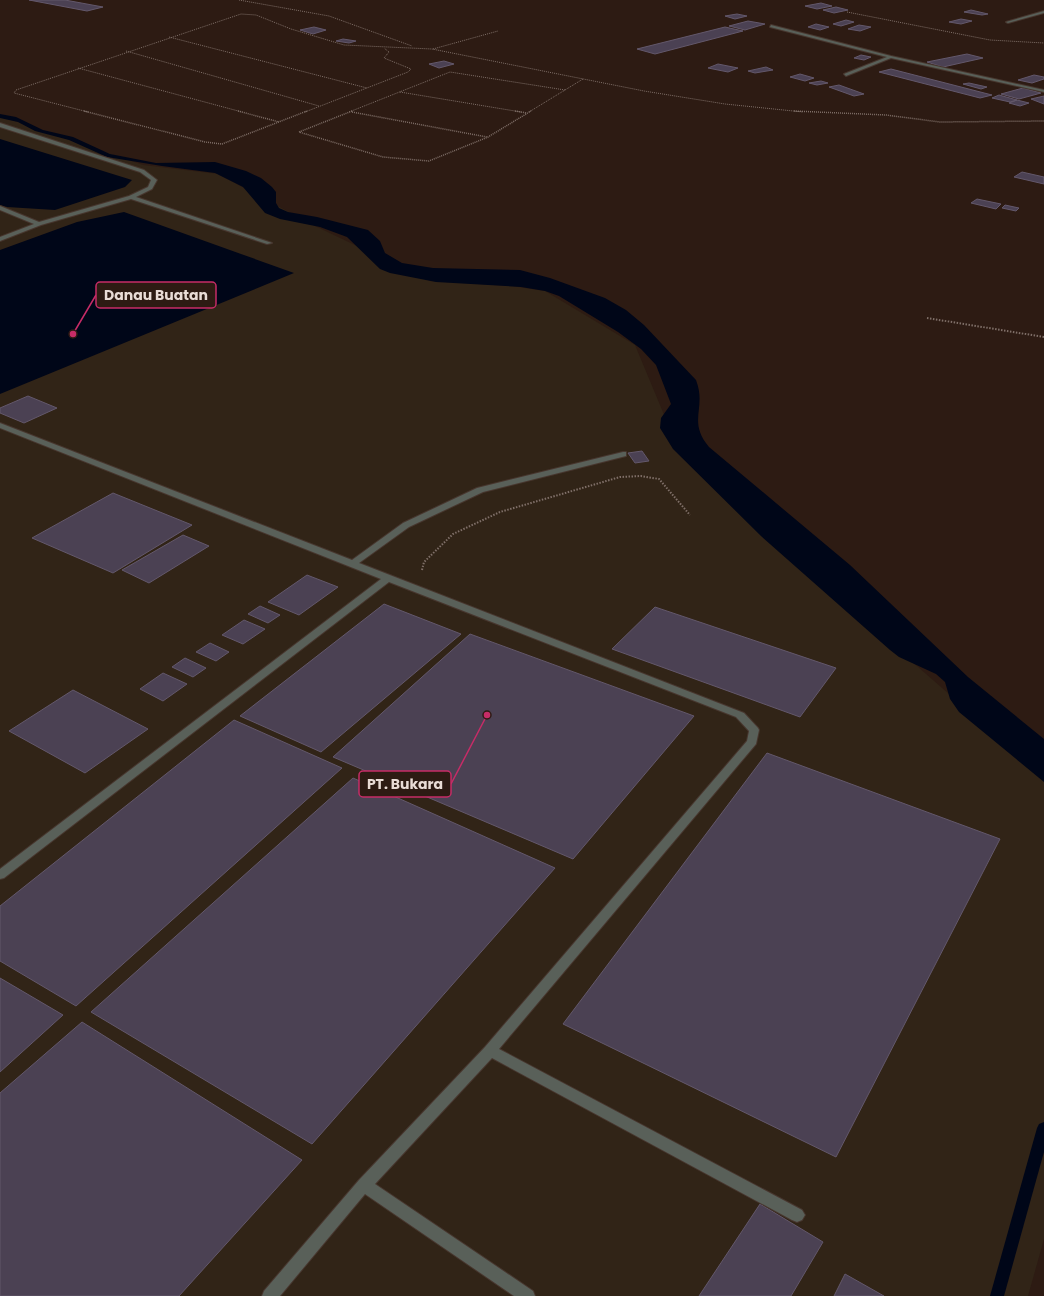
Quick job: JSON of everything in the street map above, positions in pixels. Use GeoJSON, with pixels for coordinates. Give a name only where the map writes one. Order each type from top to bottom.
{"type":"FeatureCollection","features":[{"type":"Feature","properties":{"kind":"street"},"geometry":{"type":"LineString","coordinates":[[1008,22],[1044,12]]}},
{"type":"Feature","properties":{"kind":"street"},"geometry":{"type":"LineString","coordinates":[[771,26],[891,56],[1044,91]]}},
{"type":"Feature","properties":{"kind":"street"},"geometry":{"type":"LineString","coordinates":[[846,75],[891,56]]}},
{"type":"Feature","properties":{"kind":"street"},"geometry":{"type":"LineString","coordinates":[[0,125],[142,171],[154,180],[150,188],[131,197],[39,224],[0,239]]}},
{"type":"Feature","properties":{"kind":"street"},"geometry":{"type":"LineString","coordinates":[[131,197],[268,243]]}},
{"type":"Feature","properties":{"kind":"street"},"geometry":{"type":"LineString","coordinates":[[0,208],[39,224]]}},
{"type":"Feature","properties":{"kind":"street"},"geometry":{"type":"LineString","coordinates":[[0,425],[740,716],[754,730],[752,742],[490,1051],[364,1185],[270,1296]]}},
{"type":"Feature","properties":{"kind":"street"},"geometry":{"type":"LineString","coordinates":[[354,563],[406,525],[480,490],[623,454]]}},
{"type":"Feature","properties":{"kind":"street"},"geometry":{"type":"LineString","coordinates":[[0,875],[388,578]]}},
{"type":"Feature","properties":{"kind":"street"},"geometry":{"type":"LineString","coordinates":[[490,1051],[797,1215]]}},
{"type":"Feature","properties":{"kind":"street"},"geometry":{"type":"LineString","coordinates":[[364,1185],[527,1296]]}},
{"type":"Feature","properties":{"kind":"path"},"geometry":{"type":"LineString","coordinates":[[239,0],[308,11],[329,16],[415,46],[644,91],[725,104],[773,110],[886,115],[940,122],[1044,121]]}},
{"type":"Feature","properties":{"kind":"path"},"geometry":{"type":"LineString","coordinates":[[847,12],[990,40],[1044,43]]}},
{"type":"Feature","properties":{"kind":"path"},"geometry":{"type":"LineString","coordinates":[[384,48],[389,52],[384,56],[384,58],[411,69],[408,72],[368,88],[222,144],[213,144],[14,93],[16,90],[125,51],[233,15],[247,13],[258,15],[292,29],[332,42],[384,48],[415,46]]}},
{"type":"Feature","properties":{"kind":"path"},"geometry":{"type":"LineString","coordinates":[[432,49],[498,31]]}},
{"type":"Feature","properties":{"kind":"path"},"geometry":{"type":"LineString","coordinates":[[169,37],[368,88]]}},
{"type":"Feature","properties":{"kind":"path"},"geometry":{"type":"LineString","coordinates":[[125,51],[320,106]]}},
{"type":"Feature","properties":{"kind":"path"},"geometry":{"type":"LineString","coordinates":[[77,68],[280,122]]}},
{"type":"Feature","properties":{"kind":"path"},"geometry":{"type":"LineString","coordinates":[[565,90],[450,72],[299,132],[382,157],[429,161],[488,137],[584,79]]}},
{"type":"Feature","properties":{"kind":"path"},"geometry":{"type":"LineString","coordinates":[[400,92],[527,113]]}},
{"type":"Feature","properties":{"kind":"path"},"geometry":{"type":"LineString","coordinates":[[352,112],[488,137]]}},
{"type":"Feature","properties":{"kind":"path"},"geometry":{"type":"LineString","coordinates":[[927,318],[1044,337]]}},
{"type":"Feature","properties":{"kind":"path"},"geometry":{"type":"LineString","coordinates":[[416,589],[424,562],[453,534],[500,512],[620,477],[641,476],[659,479],[690,514]]}},
{"type":"Feature","properties":{"kind":"shaded area"},"geometry":{"type":"Polygon","coordinates":[[[0,116],[143,165],[218,174],[315,226],[430,281],[512,286],[545,291],[635,345],[675,441],[902,653],[1044,777],[1044,1239],[1028,1296],[0,1296],[0,116]]]}},
{"type":"Feature","properties":{"kind":"water"},"geometry":{"type":"Polygon","coordinates":[[[0,114],[16,117],[43,130],[73,137],[110,154],[156,163],[215,162],[246,171],[261,178],[272,187],[276,192],[276,203],[279,208],[288,212],[317,217],[368,230],[380,241],[385,253],[402,263],[433,268],[520,270],[550,278],[605,298],[626,310],[644,325],[696,380],[700,399],[698,422],[699,430],[709,447],[850,565],[968,677],[1044,739],[1044,782],[959,712],[950,699],[945,682],[936,674],[899,657],[890,650],[761,536],[673,449],[660,428],[661,418],[671,404],[656,365],[641,349],[618,332],[559,296],[545,291],[521,287],[436,282],[390,273],[380,269],[347,237],[320,227],[280,219],[265,213],[243,187],[215,173],[107,157],[69,140],[35,131],[18,122],[0,118],[0,114]]]}},
{"type":"Feature","properties":{"kind":"water"},"geometry":{"type":"Polygon","coordinates":[[[0,139],[132,180],[125,187],[55,210],[7,207],[0,205],[0,139]]]}},
{"type":"Feature","properties":{"kind":"water"},"geometry":{"type":"Polygon","coordinates":[[[124,212],[294,273],[0,394],[0,250],[77,222],[124,212]]]}},
{"type":"Feature","properties":{"kind":"building"},"geometry":{"type":"Polygon","coordinates":[[[29,0],[65,0],[103,7],[87,11],[29,0]]]}},
{"type":"Feature","properties":{"kind":"building"},"geometry":{"type":"Polygon","coordinates":[[[821,3],[832,6],[817,9],[805,6],[821,3]]]}},
{"type":"Feature","properties":{"kind":"building"},"geometry":{"type":"Polygon","coordinates":[[[836,7],[848,10],[834,13],[823,10],[836,7]]]}},
{"type":"Feature","properties":{"kind":"building"},"geometry":{"type":"Polygon","coordinates":[[[971,10],[988,14],[982,15],[964,12],[971,10]]]}},
{"type":"Feature","properties":{"kind":"building"},"geometry":{"type":"Polygon","coordinates":[[[737,14],[747,16],[735,19],[725,16],[737,14]]]}},
{"type":"Feature","properties":{"kind":"building"},"geometry":{"type":"Polygon","coordinates":[[[961,19],[972,21],[961,24],[949,22],[961,19]]]}},
{"type":"Feature","properties":{"kind":"building"},"geometry":{"type":"Polygon","coordinates":[[[846,20],[854,22],[841,26],[833,24],[846,20]]]}},
{"type":"Feature","properties":{"kind":"building"},"geometry":{"type":"Polygon","coordinates":[[[748,21],[765,24],[745,30],[729,26],[748,21]]]}},
{"type":"Feature","properties":{"kind":"building"},"geometry":{"type":"Polygon","coordinates":[[[816,24],[829,27],[820,30],[808,27],[816,24]]]}},
{"type":"Feature","properties":{"kind":"building"},"geometry":{"type":"Polygon","coordinates":[[[859,25],[871,27],[860,31],[848,29],[859,25]]]}},
{"type":"Feature","properties":{"kind":"building"},"geometry":{"type":"Polygon","coordinates":[[[314,27],[326,30],[313,34],[300,30],[314,27]]]}},
{"type":"Feature","properties":{"kind":"building"},"geometry":{"type":"Polygon","coordinates":[[[725,27],[743,31],[655,54],[637,49],[725,27]]]}},
{"type":"Feature","properties":{"kind":"building"},"geometry":{"type":"Polygon","coordinates":[[[343,39],[356,41],[349,43],[336,41],[343,39]]]}},
{"type":"Feature","properties":{"kind":"building"},"geometry":{"type":"Polygon","coordinates":[[[967,54],[983,58],[943,67],[927,62],[967,54]]]}},
{"type":"Feature","properties":{"kind":"building"},"geometry":{"type":"Polygon","coordinates":[[[861,55],[871,57],[864,60],[854,58],[861,55]]]}},
{"type":"Feature","properties":{"kind":"building"},"geometry":{"type":"Polygon","coordinates":[[[444,61],[454,64],[439,68],[429,64],[444,61]]]}},
{"type":"Feature","properties":{"kind":"building"},"geometry":{"type":"Polygon","coordinates":[[[718,64],[738,68],[728,72],[708,68],[718,64]]]}},
{"type":"Feature","properties":{"kind":"building"},"geometry":{"type":"Polygon","coordinates":[[[766,67],[773,70],[755,73],[748,71],[766,67]]]}},
{"type":"Feature","properties":{"kind":"building"},"geometry":{"type":"Polygon","coordinates":[[[891,69],[992,95],[980,98],[879,72],[891,69]]]}},
{"type":"Feature","properties":{"kind":"building"},"geometry":{"type":"Polygon","coordinates":[[[800,74],[814,78],[805,81],[790,77],[800,74]]]}},
{"type":"Feature","properties":{"kind":"building"},"geometry":{"type":"Polygon","coordinates":[[[1034,75],[1044,77],[1044,79],[1032,83],[1018,80],[1034,75]]]}},
{"type":"Feature","properties":{"kind":"building"},"geometry":{"type":"Polygon","coordinates":[[[821,81],[828,83],[817,85],[809,83],[821,81]]]}},
{"type":"Feature","properties":{"kind":"building"},"geometry":{"type":"Polygon","coordinates":[[[969,83],[987,87],[981,89],[963,84],[969,83]]]}},
{"type":"Feature","properties":{"kind":"building"},"geometry":{"type":"Polygon","coordinates":[[[839,85],[864,94],[854,96],[829,87],[839,85]]]}},
{"type":"Feature","properties":{"kind":"building"},"geometry":{"type":"Polygon","coordinates":[[[1023,88],[1041,93],[1019,99],[1001,94],[1023,88]]]}},
{"type":"Feature","properties":{"kind":"building"},"geometry":{"type":"Polygon","coordinates":[[[999,95],[1017,100],[1010,102],[992,98],[999,95]]]}},
{"type":"Feature","properties":{"kind":"building"},"geometry":{"type":"Polygon","coordinates":[[[1044,96],[1044,104],[1031,99],[1044,96]]]}},
{"type":"Feature","properties":{"kind":"building"},"geometry":{"type":"Polygon","coordinates":[[[1017,100],[1029,103],[1020,106],[1009,103],[1017,100]]]}},
{"type":"Feature","properties":{"kind":"building"},"geometry":{"type":"Polygon","coordinates":[[[1022,172],[1044,177],[1044,184],[1014,177],[1022,172]]]}},
{"type":"Feature","properties":{"kind":"building"},"geometry":{"type":"Polygon","coordinates":[[[977,199],[1001,204],[996,209],[971,203],[977,199]]]}},
{"type":"Feature","properties":{"kind":"building"},"geometry":{"type":"Polygon","coordinates":[[[1005,205],[1019,208],[1016,211],[1002,208],[1005,205]]]}},
{"type":"Feature","properties":{"kind":"building"},"geometry":{"type":"Polygon","coordinates":[[[28,396],[57,408],[24,423],[0,413],[0,408],[28,396]]]}},
{"type":"Feature","properties":{"kind":"building"},"geometry":{"type":"Polygon","coordinates":[[[642,451],[649,461],[635,463],[628,453],[642,451]]]}},
{"type":"Feature","properties":{"kind":"building"},"geometry":{"type":"Polygon","coordinates":[[[113,493],[192,525],[113,573],[32,538],[113,493]]]}},
{"type":"Feature","properties":{"kind":"building"},"geometry":{"type":"Polygon","coordinates":[[[183,535],[209,546],[149,583],[122,570],[183,535]]]}},
{"type":"Feature","properties":{"kind":"building"},"geometry":{"type":"Polygon","coordinates":[[[307,575],[338,587],[299,615],[268,602],[307,575]]]}},
{"type":"Feature","properties":{"kind":"building"},"geometry":{"type":"Polygon","coordinates":[[[384,604],[461,634],[321,752],[240,716],[384,604]]]}},
{"type":"Feature","properties":{"kind":"building"},"geometry":{"type":"Polygon","coordinates":[[[260,606],[280,615],[268,623],[248,614],[260,606]]]}},
{"type":"Feature","properties":{"kind":"building"},"geometry":{"type":"Polygon","coordinates":[[[655,607],[836,668],[800,717],[612,649],[655,607]]]}},
{"type":"Feature","properties":{"kind":"building"},"geometry":{"type":"Polygon","coordinates":[[[244,620],[265,629],[243,644],[222,635],[244,620]]]}},
{"type":"Feature","properties":{"kind":"building"},"geometry":{"type":"Polygon","coordinates":[[[470,634],[694,716],[573,859],[333,757],[470,634]]]}},
{"type":"Feature","properties":{"kind":"building"},"geometry":{"type":"Polygon","coordinates":[[[210,643],[229,652],[216,661],[196,652],[210,643]]]}},
{"type":"Feature","properties":{"kind":"building"},"geometry":{"type":"Polygon","coordinates":[[[185,658],[206,668],[193,677],[172,667],[185,658]]]}},
{"type":"Feature","properties":{"kind":"building"},"geometry":{"type":"Polygon","coordinates":[[[163,673],[187,684],[163,701],[140,689],[163,673]]]}},
{"type":"Feature","properties":{"kind":"building"},"geometry":{"type":"Polygon","coordinates":[[[73,690],[148,729],[85,773],[9,731],[73,690]]]}},
{"type":"Feature","properties":{"kind":"building"},"geometry":{"type":"Polygon","coordinates":[[[234,720],[342,768],[76,1006],[0,961],[0,906],[234,720]]]}},
{"type":"Feature","properties":{"kind":"building"},"geometry":{"type":"Polygon","coordinates":[[[767,753],[1000,839],[836,1157],[563,1024],[767,753]]]}},
{"type":"Feature","properties":{"kind":"building"},"geometry":{"type":"Polygon","coordinates":[[[353,778],[555,868],[312,1144],[91,1012],[353,778]]]}},
{"type":"Feature","properties":{"kind":"building"},"geometry":{"type":"Polygon","coordinates":[[[0,978],[63,1015],[0,1072],[0,978]]]}},
{"type":"Feature","properties":{"kind":"building"},"geometry":{"type":"Polygon","coordinates":[[[82,1022],[302,1160],[179,1296],[0,1296],[0,1093],[82,1022]]]}},
{"type":"Feature","properties":{"kind":"building"},"geometry":{"type":"Polygon","coordinates":[[[760,1204],[823,1242],[791,1296],[699,1296],[760,1204]]]}},
{"type":"Feature","properties":{"kind":"building"},"geometry":{"type":"Polygon","coordinates":[[[845,1274],[884,1296],[834,1296],[845,1274]]]}},
{"type":"Feature","properties":{"kind":"waterway"},"geometry":{"type":"LineString","coordinates":[[997,1296],[1044,1128]]}},
{"type":"Feature","properties":{"kind":"place","name":"Danau Buatan"},"geometry":{"type":"Point","coordinates":[73,334]}},
{"type":"Feature","properties":{"kind":"place","name":"PT. Bukara"},"geometry":{"type":"Point","coordinates":[487,715]}}]}
